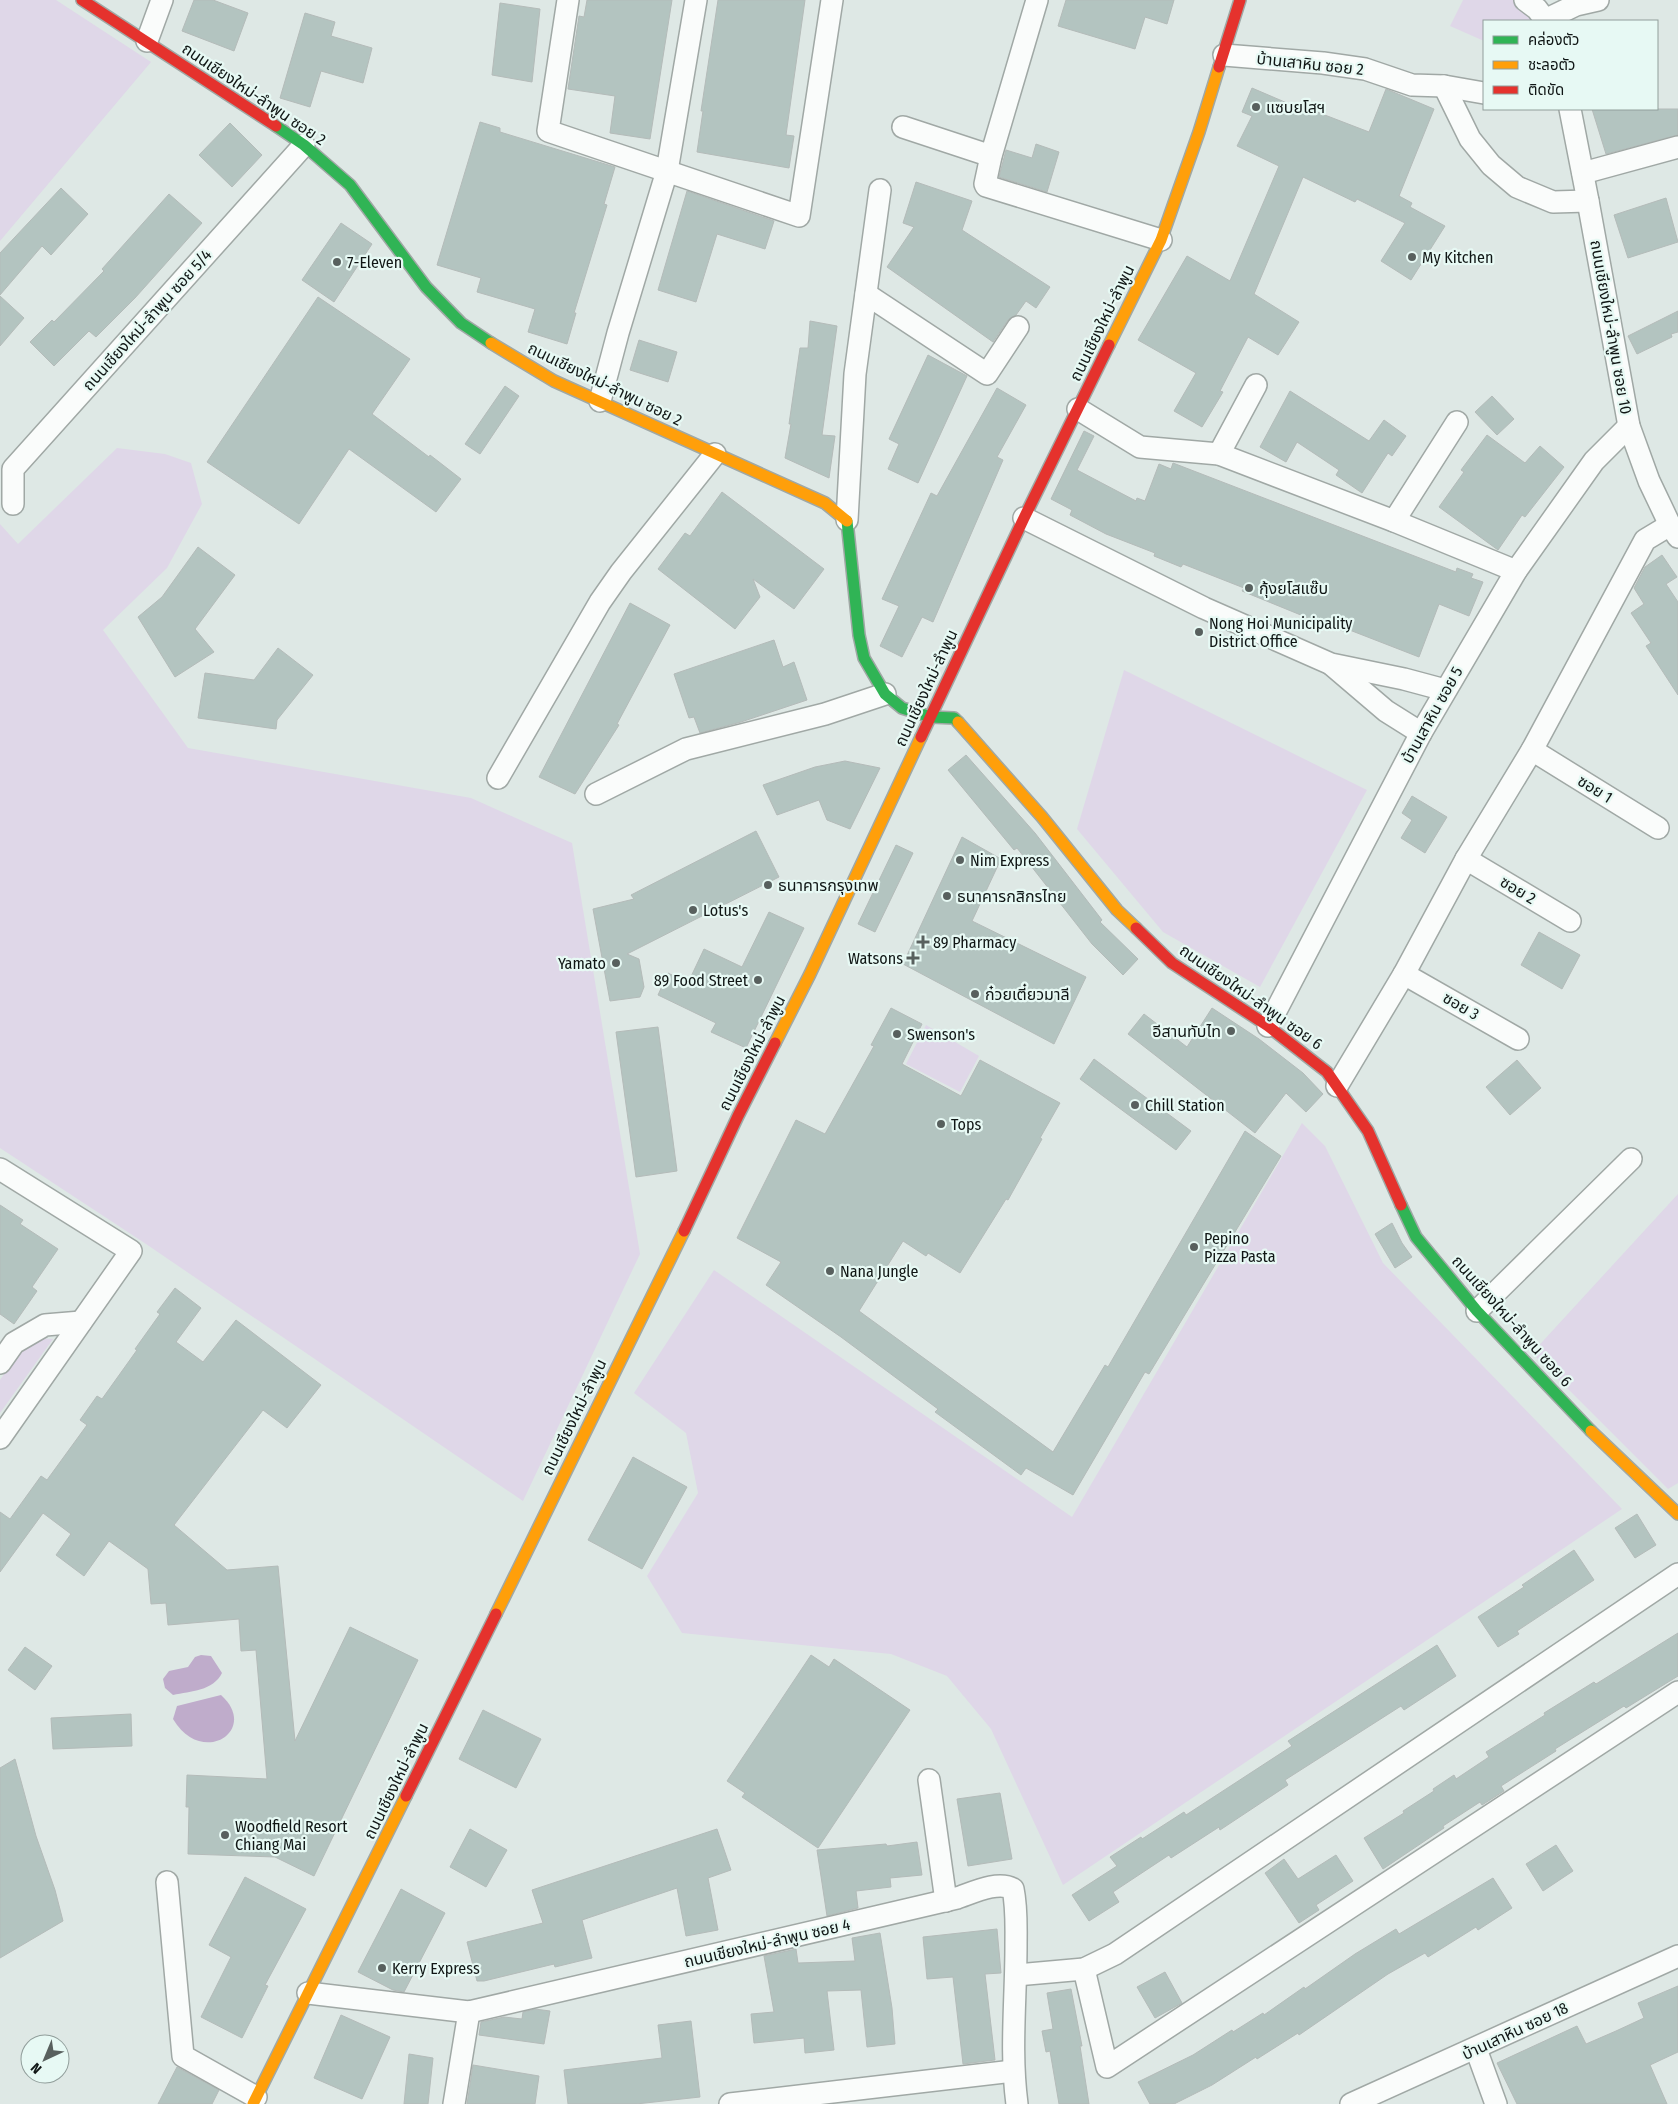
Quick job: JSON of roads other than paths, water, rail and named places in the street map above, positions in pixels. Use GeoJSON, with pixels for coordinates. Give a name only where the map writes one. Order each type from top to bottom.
{"type":"FeatureCollection","features":[{"type":"Feature","properties":{"kind":"main road","name":"ถนนเชียงใหม่-ลำพูน ซอย 2"},"geometry":{"type":"LineString","coordinates":[[82,0],[304,145],[350,185],[426,287],[461,322],[493,345],[554,381],[825,503],[847,520]]}},
{"type":"Feature","properties":{"kind":"main road","name":"ถนนเชียงใหม่-ลำพูน"},"geometry":{"type":"LineString","coordinates":[[254,2101],[473,1662],[738,1116],[810,974],[1024,518],[1161,240],[1200,132],[1240,0]]}},
{"type":"Feature","properties":{"kind":"main road"},"geometry":{"type":"LineString","coordinates":[[847,520],[859,635],[864,658],[885,694],[902,708],[931,717]]}},
{"type":"Feature","properties":{"kind":"main road","name":"ถนนเชียงใหม่-ลำพูน ซอย 6"},"geometry":{"type":"LineString","coordinates":[[931,717],[954,718],[1042,817],[1117,910],[1172,963],[1268,1026],[1328,1072],[1368,1131],[1416,1237],[1477,1311],[1593,1433],[1678,1514]]}},
{"type":"Feature","properties":{"kind":"street"},"geometry":{"type":"LineString","coordinates":[[147,42],[162,0]]}},
{"type":"Feature","properties":{"kind":"street"},"geometry":{"type":"LineString","coordinates":[[568,0],[548,131],[799,216],[832,0]]}},
{"type":"Feature","properties":{"kind":"street"},"geometry":{"type":"LineString","coordinates":[[600,401],[618,333],[667,171],[696,0]]}},
{"type":"Feature","properties":{"kind":"street"},"geometry":{"type":"LineString","coordinates":[[1037,0],[991,156],[985,184],[988,188],[1161,240]]}},
{"type":"Feature","properties":{"kind":"street"},"geometry":{"type":"LineString","coordinates":[[1538,10],[1576,6],[1598,0]]}},
{"type":"Feature","properties":{"kind":"street","name":"บ้านเสาหิน ซอย 2"},"geometry":{"type":"LineString","coordinates":[[1224,55],[1348,66],[1365,69],[1412,84],[1444,86],[1483,93]]}},
{"type":"Feature","properties":{"kind":"street"},"geometry":{"type":"LineString","coordinates":[[1444,86],[1470,139],[1491,165],[1517,187],[1553,202],[1588,200]]}},
{"type":"Feature","properties":{"kind":"street","name":"ถนนเชียงใหม่-ลำพูน ซอย 10"},"geometry":{"type":"LineString","coordinates":[[1570,110],[1629,426],[1650,481],[1674,531]]}},
{"type":"Feature","properties":{"kind":"street"},"geometry":{"type":"LineString","coordinates":[[903,128],[991,156]]}},
{"type":"Feature","properties":{"kind":"street","name":"ถนนเชียงใหม่-ลำพูน ซอย 5/4"},"geometry":{"type":"LineString","coordinates":[[14,504],[13,469],[304,145]]}},
{"type":"Feature","properties":{"kind":"street"},"geometry":{"type":"LineString","coordinates":[[1582,173],[1678,147]]}},
{"type":"Feature","properties":{"kind":"street"},"geometry":{"type":"LineString","coordinates":[[847,520],[854,374],[880,190]]}},
{"type":"Feature","properties":{"kind":"street"},"geometry":{"type":"LineString","coordinates":[[866,294],[986,374],[1018,328]]}},
{"type":"Feature","properties":{"kind":"street"},"geometry":{"type":"LineString","coordinates":[[1219,454],[1256,385]]}},
{"type":"Feature","properties":{"kind":"street"},"geometry":{"type":"LineString","coordinates":[[1078,409],[1140,446],[1219,454],[1394,521],[1516,571]]}},
{"type":"Feature","properties":{"kind":"street"},"geometry":{"type":"LineString","coordinates":[[1394,521],[1457,422]]}},
{"type":"Feature","properties":{"kind":"street","name":"บ้านเสาหิน ซอย 5"},"geometry":{"type":"LineString","coordinates":[[1268,1026],[1421,733],[1516,571],[1594,461],[1629,426]]}},
{"type":"Feature","properties":{"kind":"street"},"geometry":{"type":"LineString","coordinates":[[498,778],[600,602],[621,572],[715,454]]}},
{"type":"Feature","properties":{"kind":"street"},"geometry":{"type":"LineString","coordinates":[[1024,518],[1204,608],[1331,664],[1404,679],[1445,690]]}},
{"type":"Feature","properties":{"kind":"street"},"geometry":{"type":"LineString","coordinates":[[1337,1086],[1404,974],[1466,859],[1532,750],[1645,540],[1674,531]]}},
{"type":"Feature","properties":{"kind":"street"},"geometry":{"type":"LineString","coordinates":[[1331,664],[1386,711],[1421,733]]}},
{"type":"Feature","properties":{"kind":"street"},"geometry":{"type":"LineString","coordinates":[[596,794],[686,749],[825,714],[885,694]]}},
{"type":"Feature","properties":{"kind":"street","name":"ซอย 1"},"geometry":{"type":"LineString","coordinates":[[1532,750],[1658,828]]}},
{"type":"Feature","properties":{"kind":"street","name":"ซอย 2"},"geometry":{"type":"LineString","coordinates":[[1466,859],[1570,921]]}},
{"type":"Feature","properties":{"kind":"street","name":"ซอย 3"},"geometry":{"type":"LineString","coordinates":[[1404,974],[1518,1039]]}},
{"type":"Feature","properties":{"kind":"street"},"geometry":{"type":"LineString","coordinates":[[1477,1311],[1630,1159]]}},
{"type":"Feature","properties":{"kind":"street"},"geometry":{"type":"LineString","coordinates":[[0,1169],[131,1251],[0,1438]]}},
{"type":"Feature","properties":{"kind":"street"},"geometry":{"type":"LineString","coordinates":[[0,1363],[7,1338],[45,1325],[81,1322]]}},
{"type":"Feature","properties":{"kind":"street"},"geometry":{"type":"LineString","coordinates":[[1016,1975],[1084,1969],[1115,1954],[1678,1574]]}},
{"type":"Feature","properties":{"kind":"street"},"geometry":{"type":"LineString","coordinates":[[1084,1969],[1107,2067],[1678,1692]]}},
{"type":"Feature","properties":{"kind":"street"},"geometry":{"type":"LineString","coordinates":[[929,1780],[946,1901]]}},
{"type":"Feature","properties":{"kind":"street"},"geometry":{"type":"LineString","coordinates":[[167,1882],[183,2056],[254,2101]]}},
{"type":"Feature","properties":{"kind":"street","name":"ถนนเชียงใหม่-ลำพูน ซอย 4"},"geometry":{"type":"LineString","coordinates":[[308,1993],[469,2012],[946,1901],[1000,1886],[1007,1886],[1013,1889],[1016,1914],[1013,2071],[1016,2104]]}},
{"type":"Feature","properties":{"kind":"street","name":"บ้านเสาหิน ซอย 18"},"geometry":{"type":"LineString","coordinates":[[1351,2104],[1678,1956]]}},
{"type":"Feature","properties":{"kind":"street"},"geometry":{"type":"LineString","coordinates":[[454,2104],[469,2012]]}},
{"type":"Feature","properties":{"kind":"street"},"geometry":{"type":"LineString","coordinates":[[1476,2049],[1496,2104]]}},
{"type":"Feature","properties":{"kind":"street"},"geometry":{"type":"LineString","coordinates":[[730,2104],[1013,2071]]}},
{"type":"Feature","properties":{"kind":"place","name":"แซบยโสฯ"},"geometry":{"type":"Point","coordinates":[1256,107]}},
{"type":"Feature","properties":{"kind":"place","name":"My Kitchen"},"geometry":{"type":"Point","coordinates":[1412,257]}},
{"type":"Feature","properties":{"kind":"place","name":"7-Eleven"},"geometry":{"type":"Point","coordinates":[337,262]}},
{"type":"Feature","properties":{"kind":"place","name":"กุ้งยโสแซ๊บ"},"geometry":{"type":"Point","coordinates":[1249,588]}},
{"type":"Feature","properties":{"kind":"place","name":"Nong Hoi Municipality District Office"},"geometry":{"type":"Point","coordinates":[1199,632]}},
{"type":"Feature","properties":{"kind":"place","name":"Nim Express"},"geometry":{"type":"Point","coordinates":[960,860]}},
{"type":"Feature","properties":{"kind":"place","name":"ธนาคารกรุงเทพ"},"geometry":{"type":"Point","coordinates":[768,885]}},
{"type":"Feature","properties":{"kind":"place","name":"ธนาคารกสิกรไทย"},"geometry":{"type":"Point","coordinates":[947,896]}},
{"type":"Feature","properties":{"kind":"place","name":"Lotus's"},"geometry":{"type":"Point","coordinates":[693,910]}},
{"type":"Feature","properties":{"kind":"place","name":"89 Pharmacy"},"geometry":{"type":"Point","coordinates":[923,942]}},
{"type":"Feature","properties":{"kind":"place","name":"Watsons"},"geometry":{"type":"Point","coordinates":[913,958]}},
{"type":"Feature","properties":{"kind":"place","name":"Yamato"},"geometry":{"type":"Point","coordinates":[616,963]}},
{"type":"Feature","properties":{"kind":"place","name":"89 Food Street"},"geometry":{"type":"Point","coordinates":[758,980]}},
{"type":"Feature","properties":{"kind":"place","name":"ก๋วยเตี๋ยวมาลี"},"geometry":{"type":"Point","coordinates":[975,994]}},
{"type":"Feature","properties":{"kind":"place","name":"อีสานทับไท"},"geometry":{"type":"Point","coordinates":[1231,1031]}},
{"type":"Feature","properties":{"kind":"place","name":"Swenson's"},"geometry":{"type":"Point","coordinates":[897,1034]}},
{"type":"Feature","properties":{"kind":"place","name":"Chill Station"},"geometry":{"type":"Point","coordinates":[1135,1105]}},
{"type":"Feature","properties":{"kind":"place","name":"Tops"},"geometry":{"type":"Point","coordinates":[941,1124]}},
{"type":"Feature","properties":{"kind":"place","name":"Pepino Pizza Pasta"},"geometry":{"type":"Point","coordinates":[1194,1247]}},
{"type":"Feature","properties":{"kind":"place","name":"Nana Jungle"},"geometry":{"type":"Point","coordinates":[830,1271]}},
{"type":"Feature","properties":{"kind":"place","name":"Woodfield Resort Chiang Mai"},"geometry":{"type":"Point","coordinates":[225,1835]}},
{"type":"Feature","properties":{"kind":"place","name":"Kerry Express"},"geometry":{"type":"Point","coordinates":[382,1968]}}]}
